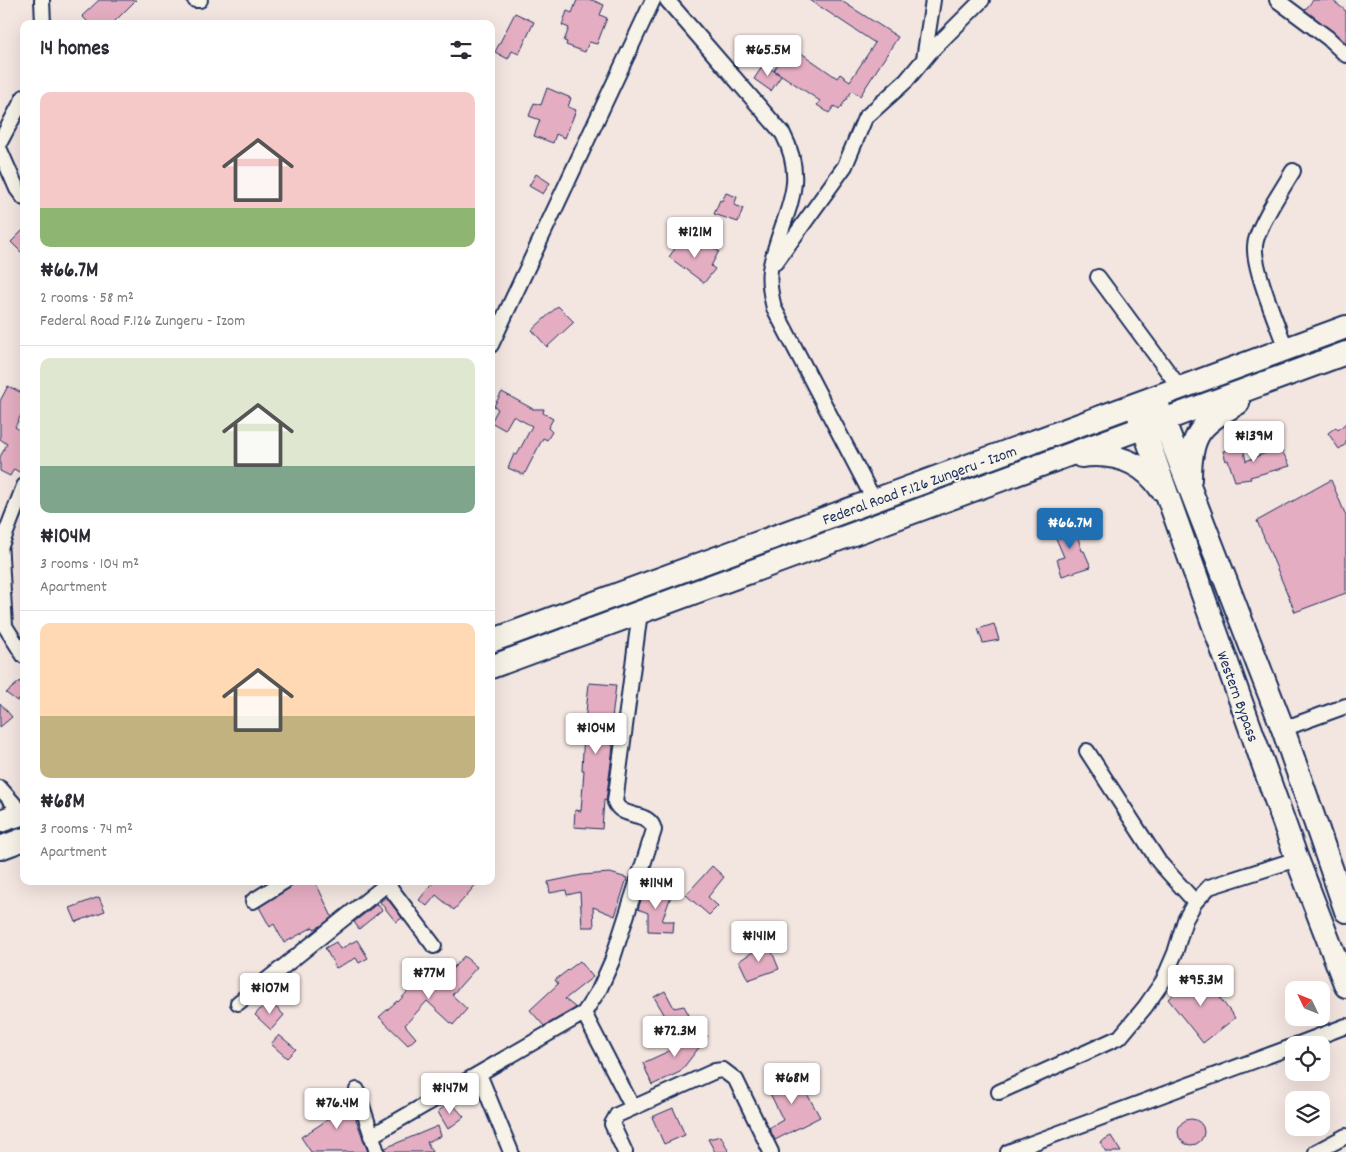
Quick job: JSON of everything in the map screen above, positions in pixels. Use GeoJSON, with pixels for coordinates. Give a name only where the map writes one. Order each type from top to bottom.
{"type":"FeatureCollection","features":[{"type":"Feature","properties":{"kind":"main road","name":"Federal Road F.126 Zungeru - Izom"},"geometry":{"type":"LineString","coordinates":[[495,640],[1346,327]]}},
{"type":"Feature","properties":{"kind":"main road","name":"Federal Road F.126 Zungeru - Izom"},"geometry":{"type":"LineString","coordinates":[[495,666],[1346,353]]}},
{"type":"Feature","properties":{"kind":"main road"},"geometry":{"type":"LineString","coordinates":[[1191,493],[1190,462],[1193,445],[1199,431],[1211,419],[1282,377]]}},
{"type":"Feature","properties":{"kind":"main road","name":"Western Bypass"},"geometry":{"type":"LineString","coordinates":[[1145,401],[1153,423],[1170,502],[1297,858],[1346,986]]}},
{"type":"Feature","properties":{"kind":"main road","name":"Western Bypass"},"geometry":{"type":"LineString","coordinates":[[1153,423],[1191,493],[1283,729],[1346,911]]}},
{"type":"Feature","properties":{"kind":"main road"},"geometry":{"type":"LineString","coordinates":[[1053,460],[1092,455],[1109,455],[1128,460],[1142,468],[1153,478],[1170,502]]}},
{"type":"Feature","properties":{"kind":"main road"},"geometry":{"type":"LineString","coordinates":[[0,821],[20,814]]}},
{"type":"Feature","properties":{"kind":"main road"},"geometry":{"type":"LineString","coordinates":[[0,848],[20,840]]}},
{"type":"Feature","properties":{"kind":"street"},"geometry":{"type":"LineString","coordinates":[[42,0],[43,20]]}},
{"type":"Feature","properties":{"kind":"street"},"geometry":{"type":"LineString","coordinates":[[495,337],[654,0]]}},
{"type":"Feature","properties":{"kind":"street"},"geometry":{"type":"LineString","coordinates":[[667,0],[783,134],[791,150],[796,168],[795,185],[770,271],[772,300],[782,327],[874,500]]}},
{"type":"Feature","properties":{"kind":"street"},"geometry":{"type":"LineString","coordinates":[[924,59],[933,0]]}},
{"type":"Feature","properties":{"kind":"street"},"geometry":{"type":"LineString","coordinates":[[770,271],[845,166],[865,118],[906,81],[924,59],[982,0]]}},
{"type":"Feature","properties":{"kind":"street"},"geometry":{"type":"LineString","coordinates":[[1276,0],[1328,38],[1346,55]]}},
{"type":"Feature","properties":{"kind":"street"},"geometry":{"type":"LineString","coordinates":[[0,142],[20,105]]}},
{"type":"Feature","properties":{"kind":"street"},"geometry":{"type":"LineString","coordinates":[[0,150],[20,193]]}},
{"type":"Feature","properties":{"kind":"street"},"geometry":{"type":"LineString","coordinates":[[1286,349],[1257,265],[1254,246],[1261,228],[1293,171]]}},
{"type":"Feature","properties":{"kind":"street"},"geometry":{"type":"LineString","coordinates":[[1098,277],[1180,388]]}},
{"type":"Feature","properties":{"kind":"street"},"geometry":{"type":"LineString","coordinates":[[20,496],[1,542],[2,625],[20,650]]}},
{"type":"Feature","properties":{"kind":"street"},"geometry":{"type":"LineString","coordinates":[[371,1136],[584,1013],[600,988],[612,961],[654,830],[653,825],[646,818],[622,812],[615,802],[640,612]]}},
{"type":"Feature","properties":{"kind":"street"},"geometry":{"type":"LineString","coordinates":[[1283,729],[1346,706]]}},
{"type":"Feature","properties":{"kind":"street"},"geometry":{"type":"LineString","coordinates":[[1087,751],[1158,862],[1195,902]]}},
{"type":"Feature","properties":{"kind":"street"},"geometry":{"type":"LineString","coordinates":[[0,788],[20,810]]}},
{"type":"Feature","properties":{"kind":"street"},"geometry":{"type":"LineString","coordinates":[[999,1092],[1120,1037],[1145,1008],[1163,981],[1175,953],[1185,920],[1195,902],[1208,887],[1297,858]]}},
{"type":"Feature","properties":{"kind":"street"},"geometry":{"type":"LineString","coordinates":[[253,901],[278,885]]}},
{"type":"Feature","properties":{"kind":"street"},"geometry":{"type":"LineString","coordinates":[[238,1003],[384,885]]}},
{"type":"Feature","properties":{"kind":"street"},"geometry":{"type":"LineString","coordinates":[[388,885],[434,946]]}},
{"type":"Feature","properties":{"kind":"street"},"geometry":{"type":"LineString","coordinates":[[584,1013],[633,1108]]}},
{"type":"Feature","properties":{"kind":"street"},"geometry":{"type":"LineString","coordinates":[[1319,1036],[1346,1026]]}},
{"type":"Feature","properties":{"kind":"street"},"geometry":{"type":"LineString","coordinates":[[1008,1152],[1285,1049]]}},
{"type":"Feature","properties":{"kind":"street"},"geometry":{"type":"LineString","coordinates":[[625,1152],[612,1124],[617,1115],[715,1071],[723,1070],[736,1080],[771,1152]]}},
{"type":"Feature","properties":{"kind":"street"},"geometry":{"type":"LineString","coordinates":[[479,1074],[511,1152]]}},
{"type":"Feature","properties":{"kind":"street"},"geometry":{"type":"LineString","coordinates":[[357,1090],[378,1152]]}},
{"type":"Feature","properties":{"kind":"street"},"geometry":{"type":"LineString","coordinates":[[1316,1152],[1346,1136]]}},
{"type":"Feature","properties":{"kind":"building"},"geometry":{"type":"Polygon","coordinates":[[[99,0],[136,0],[116,20],[86,20],[82,16],[99,0]]]}},
{"type":"Feature","properties":{"kind":"building"},"geometry":{"type":"Polygon","coordinates":[[[577,0],[592,0],[604,5],[600,15],[607,18],[597,44],[589,42],[585,52],[566,45],[567,42],[564,41],[569,28],[562,25],[567,11],[572,13],[577,0]]]}},
{"type":"Feature","properties":{"kind":"building"},"geometry":{"type":"Polygon","coordinates":[[[810,0],[840,0],[898,37],[860,96],[852,91],[839,110],[834,106],[829,113],[817,105],[820,101],[774,70],[791,46],[837,78],[840,74],[850,81],[875,43],[810,0]]]}},
{"type":"Feature","properties":{"kind":"building"},"geometry":{"type":"Polygon","coordinates":[[[1313,0],[1332,0],[1346,11],[1346,43],[1305,10],[1313,0]]]}},
{"type":"Feature","properties":{"kind":"building"},"geometry":{"type":"Polygon","coordinates":[[[515,13],[534,22],[519,54],[512,51],[508,59],[495,52],[515,13]]]}},
{"type":"Feature","properties":{"kind":"building"},"geometry":{"type":"Polygon","coordinates":[[[764,64],[781,76],[771,91],[754,79],[764,64]]]}},
{"type":"Feature","properties":{"kind":"building"},"geometry":{"type":"Polygon","coordinates":[[[547,88],[571,98],[568,107],[576,110],[565,138],[556,134],[553,143],[534,136],[540,120],[529,116],[534,103],[541,105],[547,88]]]}},
{"type":"Feature","properties":{"kind":"building"},"geometry":{"type":"Polygon","coordinates":[[[536,174],[550,183],[543,194],[529,186],[536,174]]]}},
{"type":"Feature","properties":{"kind":"building"},"geometry":{"type":"Polygon","coordinates":[[[726,193],[737,197],[734,205],[743,208],[738,222],[714,214],[720,200],[722,201],[726,193]]]}},
{"type":"Feature","properties":{"kind":"building"},"geometry":{"type":"Polygon","coordinates":[[[20,233],[20,251],[11,242],[20,233]]]}},
{"type":"Feature","properties":{"kind":"building"},"geometry":{"type":"Polygon","coordinates":[[[683,237],[701,249],[705,243],[719,251],[711,266],[715,269],[704,283],[669,257],[683,237]]]}},
{"type":"Feature","properties":{"kind":"building"},"geometry":{"type":"Polygon","coordinates":[[[558,306],[574,322],[547,347],[532,330],[558,306]]]}},
{"type":"Feature","properties":{"kind":"building"},"geometry":{"type":"Polygon","coordinates":[[[8,386],[20,392],[20,417],[15,427],[20,430],[20,473],[14,469],[10,476],[0,471],[0,457],[7,444],[0,439],[0,401],[8,386]]]}},
{"type":"Feature","properties":{"kind":"building"},"geometry":{"type":"Polygon","coordinates":[[[502,392],[533,409],[544,409],[543,413],[553,419],[548,428],[552,432],[547,440],[543,438],[524,475],[508,468],[514,454],[517,455],[532,426],[513,416],[505,430],[495,424],[495,415],[498,409],[495,404],[502,392]]]}},
{"type":"Feature","properties":{"kind":"building"},"geometry":{"type":"Polygon","coordinates":[[[1346,423],[1346,444],[1339,449],[1328,433],[1336,427],[1338,430],[1346,423]]]}},
{"type":"Feature","properties":{"kind":"building"},"geometry":{"type":"Polygon","coordinates":[[[1243,446],[1246,461],[1280,447],[1290,466],[1250,477],[1251,479],[1235,481],[1223,451],[1243,446]]]}},
{"type":"Feature","properties":{"kind":"building"},"geometry":{"type":"Polygon","coordinates":[[[1331,480],[1346,516],[1346,593],[1295,612],[1257,521],[1331,480]]]}},
{"type":"Feature","properties":{"kind":"building"},"geometry":{"type":"Polygon","coordinates":[[[1073,522],[1082,551],[1084,551],[1091,567],[1062,576],[1057,559],[1064,557],[1052,529],[1073,522]]]}},
{"type":"Feature","properties":{"kind":"building"},"geometry":{"type":"Polygon","coordinates":[[[994,624],[999,640],[983,643],[978,629],[994,624]]]}},
{"type":"Feature","properties":{"kind":"building"},"geometry":{"type":"Polygon","coordinates":[[[20,681],[20,699],[17,701],[6,693],[20,681]]]}},
{"type":"Feature","properties":{"kind":"building"},"geometry":{"type":"Polygon","coordinates":[[[589,683],[616,685],[609,744],[613,745],[606,801],[604,800],[602,829],[574,827],[575,810],[581,811],[584,732],[589,683]]]}},
{"type":"Feature","properties":{"kind":"building"},"geometry":{"type":"Polygon","coordinates":[[[0,703],[12,717],[0,727],[0,703]]]}},
{"type":"Feature","properties":{"kind":"building"},"geometry":{"type":"Polygon","coordinates":[[[712,866],[724,877],[708,897],[718,906],[709,915],[686,895],[712,866]]]}},
{"type":"Feature","properties":{"kind":"building"},"geometry":{"type":"Polygon","coordinates":[[[610,873],[627,878],[615,916],[593,907],[594,927],[582,927],[580,892],[567,895],[566,890],[550,893],[548,882],[582,875],[610,873]]]}},
{"type":"Feature","properties":{"kind":"building"},"geometry":{"type":"Polygon","coordinates":[[[293,885],[317,885],[332,917],[321,926],[314,929],[313,927],[284,943],[274,924],[270,927],[259,907],[293,885]]]}},
{"type":"Feature","properties":{"kind":"building"},"geometry":{"type":"Polygon","coordinates":[[[431,885],[476,885],[454,910],[436,895],[427,906],[419,900],[431,885]]]}},
{"type":"Feature","properties":{"kind":"building"},"geometry":{"type":"Polygon","coordinates":[[[646,885],[671,896],[662,921],[674,921],[673,932],[648,931],[648,913],[638,909],[646,885]]]}},
{"type":"Feature","properties":{"kind":"building"},"geometry":{"type":"Polygon","coordinates":[[[99,897],[105,911],[76,922],[70,908],[99,897]]]}},
{"type":"Feature","properties":{"kind":"building"},"geometry":{"type":"Polygon","coordinates":[[[386,897],[402,918],[396,922],[380,902],[386,897]]]}},
{"type":"Feature","properties":{"kind":"building"},"geometry":{"type":"Polygon","coordinates":[[[377,904],[382,910],[359,929],[354,922],[377,904]]]}},
{"type":"Feature","properties":{"kind":"building"},"geometry":{"type":"Polygon","coordinates":[[[357,940],[368,958],[359,963],[356,958],[336,968],[325,948],[336,942],[340,949],[357,940]]]}},
{"type":"Feature","properties":{"kind":"building"},"geometry":{"type":"Polygon","coordinates":[[[768,942],[779,969],[748,980],[739,961],[768,942]]]}},
{"type":"Feature","properties":{"kind":"building"},"geometry":{"type":"Polygon","coordinates":[[[464,956],[477,967],[452,995],[467,1009],[453,1025],[427,1001],[405,1025],[416,1038],[408,1045],[379,1017],[398,1002],[425,973],[438,985],[464,956]]]}},
{"type":"Feature","properties":{"kind":"building"},"geometry":{"type":"Polygon","coordinates":[[[580,961],[593,977],[565,999],[576,1008],[544,1026],[530,1010],[558,984],[555,980],[580,961]]]}},
{"type":"Feature","properties":{"kind":"building"},"geometry":{"type":"Polygon","coordinates":[[[1200,971],[1235,1018],[1203,1043],[1168,999],[1200,971]]]}},
{"type":"Feature","properties":{"kind":"building"},"geometry":{"type":"Polygon","coordinates":[[[665,991],[674,1008],[684,1006],[689,1015],[671,1026],[654,997],[665,991]]]}},
{"type":"Feature","properties":{"kind":"building"},"geometry":{"type":"Polygon","coordinates":[[[268,1000],[284,1015],[271,1030],[255,1015],[268,1000]]]}},
{"type":"Feature","properties":{"kind":"building"},"geometry":{"type":"Polygon","coordinates":[[[695,1026],[708,1036],[680,1072],[652,1085],[643,1063],[680,1046],[695,1026]]]}},
{"type":"Feature","properties":{"kind":"building"},"geometry":{"type":"Polygon","coordinates":[[[279,1035],[296,1049],[287,1058],[271,1044],[279,1035]]]}},
{"type":"Feature","properties":{"kind":"building"},"geometry":{"type":"Polygon","coordinates":[[[799,1069],[809,1091],[806,1092],[820,1117],[775,1140],[769,1128],[783,1120],[768,1089],[799,1069]]]}},
{"type":"Feature","properties":{"kind":"building"},"geometry":{"type":"Polygon","coordinates":[[[349,1092],[352,1102],[350,1103],[368,1152],[311,1152],[301,1137],[332,1117],[326,1105],[349,1092]]]}},
{"type":"Feature","properties":{"kind":"building"},"geometry":{"type":"Polygon","coordinates":[[[450,1101],[464,1117],[448,1129],[438,1112],[450,1101]]]}},
{"type":"Feature","properties":{"kind":"building"},"geometry":{"type":"Polygon","coordinates":[[[673,1108],[685,1135],[664,1144],[652,1117],[673,1108]]]}},
{"type":"Feature","properties":{"kind":"building"},"geometry":{"type":"Polygon","coordinates":[[[1191,1119],[1200,1123],[1204,1132],[1200,1141],[1191,1145],[1182,1141],[1178,1132],[1182,1123],[1191,1119]]]}},
{"type":"Feature","properties":{"kind":"building"},"geometry":{"type":"Polygon","coordinates":[[[438,1126],[441,1136],[427,1142],[432,1152],[386,1152],[385,1148],[438,1126]]]}},
{"type":"Feature","properties":{"kind":"building"},"geometry":{"type":"Polygon","coordinates":[[[721,1136],[729,1152],[715,1152],[708,1139],[721,1136]]]}},
{"type":"Feature","properties":{"kind":"building"},"geometry":{"type":"Polygon","coordinates":[[[1111,1136],[1121,1152],[1106,1152],[1100,1142],[1111,1136]]]}}]}
